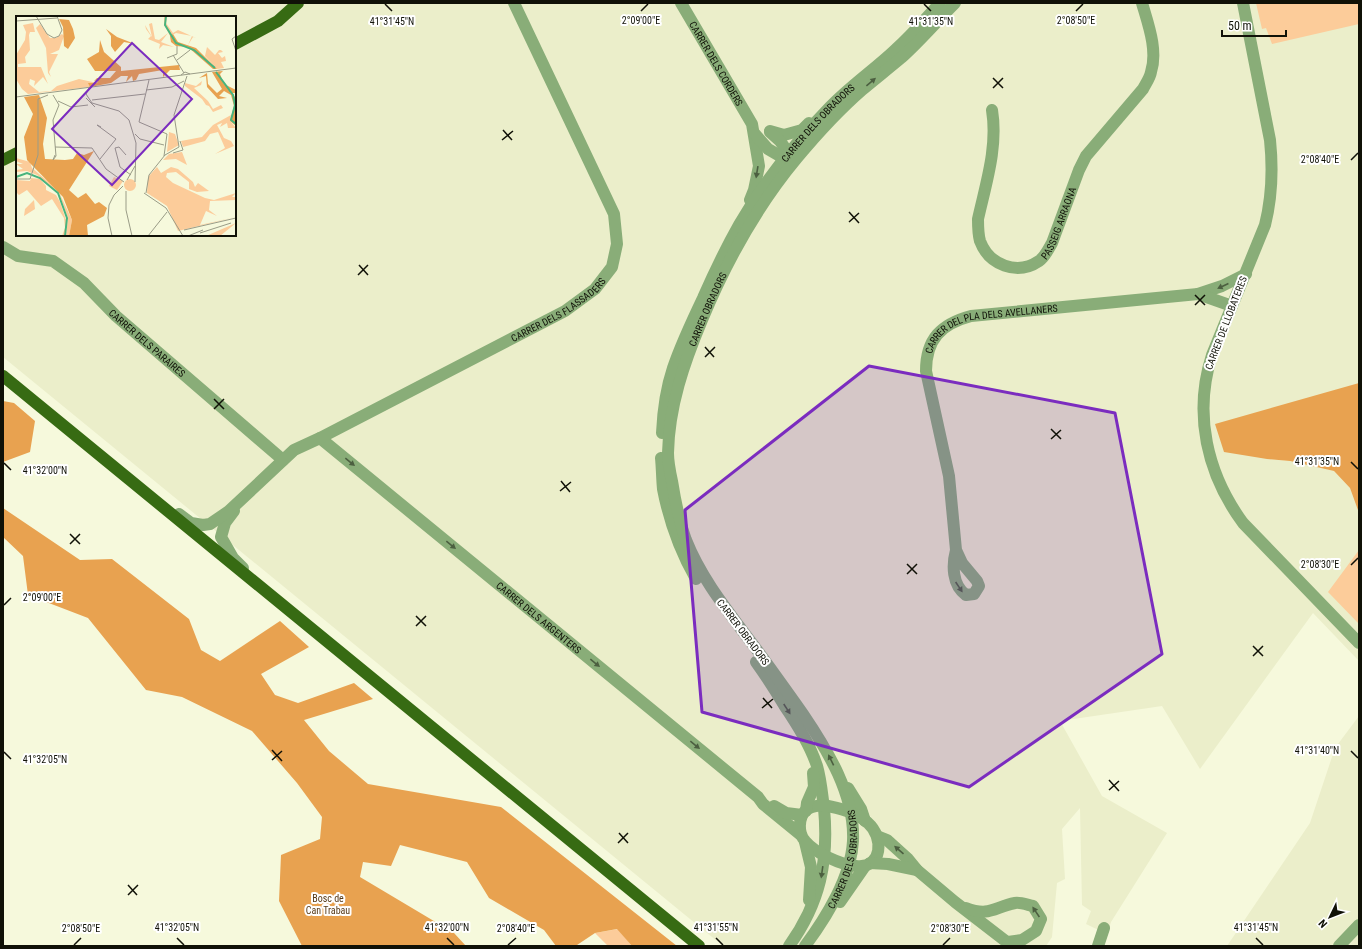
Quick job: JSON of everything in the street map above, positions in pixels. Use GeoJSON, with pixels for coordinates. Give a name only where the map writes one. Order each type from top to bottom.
{"type":"FeatureCollection","features":[{"type":"Feature","properties":{"kind":"main road"},"geometry":{"type":"LineString","coordinates":[[236,43],[278,21],[298,3]]}},
{"type":"Feature","properties":{"kind":"main road"},"geometry":{"type":"LineString","coordinates":[[3,160],[16,154]]}},
{"type":"Feature","properties":{"kind":"main road"},"geometry":{"type":"LineString","coordinates":[[3,376],[699,946]]}},
{"type":"Feature","properties":{"kind":"street","name":"CARRER DELS FLASSADERS"},"geometry":{"type":"LineString","coordinates":[[145,492],[191,523],[203,525],[210,524],[229,511],[294,450],[565,311],[595,289],[612,267],[617,244],[614,214],[514,3]]}},
{"type":"Feature","properties":{"kind":"street","name":"CARRER DELS CORDERS"},"geometry":{"type":"LineString","coordinates":[[681,3],[753,129],[768,149],[780,156],[787,156]]}},
{"type":"Feature","properties":{"kind":"street","name":"CARRER DELS OBRADORS"},"geometry":{"type":"LineString","coordinates":[[805,946],[822,921],[836,895],[848,865],[853,839],[850,812],[839,778],[828,754],[815,732],[707,596],[687,563],[671,524],[663,487],[660,449],[664,411],[673,369],[689,328],[719,264],[740,224],[759,194],[787,156],[846,91],[900,52],[940,3]]}},
{"type":"Feature","properties":{"kind":"street","name":"CARRER OBRADORS"},"geometry":{"type":"LineString","coordinates":[[771,676],[729,612],[712,590],[685,538],[674,496],[668,456],[670,428],[677,382],[710,302],[729,262],[756,214],[796,160],[836,115],[900,52],[955,3]]}},
{"type":"Feature","properties":{"kind":"street","name":"PASSEIG ARRAONA"},"geometry":{"type":"LineString","coordinates":[[992,110],[994,127],[993,151],[978,219],[980,240],[991,259],[1003,265],[1014,268],[1026,267],[1039,261],[1046,254],[1052,243],[1079,170],[1086,156],[1149,79],[1152,70],[1152,44],[1142,3]]}},
{"type":"Feature","properties":{"kind":"street","name":"CARRER DE LLOBATERES"},"geometry":{"type":"LineString","coordinates":[[1243,3],[1270,140],[1272,175],[1269,210],[1265,225],[1212,355],[1207,371],[1203,401],[1205,431],[1210,458],[1232,508],[1244,523],[1359,643]]}},
{"type":"Feature","properties":{"kind":"street"},"geometry":{"type":"LineString","coordinates":[[787,156],[795,154],[841,105],[852,99]]}},
{"type":"Feature","properties":{"kind":"street"},"geometry":{"type":"LineString","coordinates":[[753,129],[762,129],[784,135],[802,130],[810,122],[831,107]]}},
{"type":"Feature","properties":{"kind":"street","name":"CARRER DELS CORDERS"},"geometry":{"type":"LineString","coordinates":[[740,224],[754,190],[759,166],[753,129]]}},
{"type":"Feature","properties":{"kind":"street"},"geometry":{"type":"LineString","coordinates":[[756,214],[757,205],[785,167],[787,156],[787,151],[780,141],[770,132]]}},
{"type":"Feature","properties":{"kind":"street","name":"CARRER DELS PARAIRES"},"geometry":{"type":"LineString","coordinates":[[3,247],[18,256],[53,261],[84,284],[116,316],[283,460]]}},
{"type":"Feature","properties":{"kind":"street","name":"CARRER DELS OBRADORS"},"geometry":{"type":"LineString","coordinates":[[661,464],[665,457],[667,409],[698,320],[719,272],[719,264]]}},
{"type":"Feature","properties":{"kind":"street"},"geometry":{"type":"LineString","coordinates":[[1198,294],[1222,286],[1246,274]]}},
{"type":"Feature","properties":{"kind":"street","name":"CARRER DEL PLA DELS AVELLANERS"},"geometry":{"type":"LineString","coordinates":[[956,550],[949,476],[926,371],[926,358],[939,331],[949,324],[971,316],[1198,294],[1232,306]]}},
{"type":"Feature","properties":{"kind":"street","name":"CARRER DELS ARGENTERS"},"geometry":{"type":"LineString","coordinates":[[320,438],[758,796],[764,804],[824,855],[836,861],[857,867],[888,864],[917,870]]}},
{"type":"Feature","properties":{"kind":"street","name":"CARRER DELS OBRADORS"},"geometry":{"type":"LineString","coordinates":[[662,476],[667,483],[670,503],[678,514],[676,522],[680,535],[678,540]]}},
{"type":"Feature","properties":{"kind":"street","name":"CARRER DELS FLASSADERS"},"geometry":{"type":"LineString","coordinates":[[252,488],[225,523],[221,538],[233,558],[257,584]]}},
{"type":"Feature","properties":{"kind":"street"},"geometry":{"type":"LineString","coordinates":[[678,540],[683,543],[688,554],[695,559]]}},
{"type":"Feature","properties":{"kind":"street","name":"CARRER DELS OBRADORS"},"geometry":{"type":"LineString","coordinates":[[706,578],[702,581],[709,592],[707,596]]}},
{"type":"Feature","properties":{"kind":"street","name":"CARRER DELS OBRADORS"},"geometry":{"type":"LineString","coordinates":[[707,596],[716,600],[720,608],[729,612]]}},
{"type":"Feature","properties":{"kind":"street","name":"CARRER DELS OBRADORS"},"geometry":{"type":"LineString","coordinates":[[771,676],[805,738],[814,759],[819,774],[825,829],[824,855],[817,892],[807,916],[788,946]]}},
{"type":"Feature","properties":{"kind":"street","name":"CARRER DELS OBRADORS"},"geometry":{"type":"LineString","coordinates":[[807,916],[812,874],[810,860],[800,826],[814,787],[812,767],[814,759]]}},
{"type":"Feature","properties":{"kind":"street"},"geometry":{"type":"LineString","coordinates":[[839,778],[846,785],[865,820]]}},
{"type":"Feature","properties":{"kind":"street","name":"CARRER DELS ARGENTERS"},"geometry":{"type":"LineString","coordinates":[[758,796],[767,800],[786,813],[804,813]]}},
{"type":"Feature","properties":{"kind":"street"},"geometry":{"type":"LineString","coordinates":[[804,813],[812,807],[823,805],[850,812],[865,820],[872,827],[877,836],[887,840],[908,859],[917,870],[959,905],[1010,944],[1022,940],[1036,931]]}},
{"type":"Feature","properties":{"kind":"street","name":"CARRER DELS OBRADORS"},"geometry":{"type":"LineString","coordinates":[[822,921],[834,910],[850,885],[875,858],[879,848],[877,836]]}},
{"type":"Feature","properties":{"kind":"street"},"geometry":{"type":"LineString","coordinates":[[959,905],[973,911],[987,912],[1016,902],[1033,906],[1041,919],[1036,931],[1034,946]]}},
{"type":"Feature","properties":{"kind":"street"},"geometry":{"type":"LineString","coordinates":[[1339,946],[1359,925]]}},
{"type":"Feature","properties":{"kind":"street"},"geometry":{"type":"LineString","coordinates":[[1098,946],[1104,928]]}},
{"type":"Feature","properties":{"kind":"highlighted area"},"geometry":{"type":"Polygon","coordinates":[[[869,366],[1115,413],[1162,654],[969,787],[702,712],[685,510],[869,366]]]}},
{"type":"Feature","properties":{"kind":"shaded area"},"geometry":{"type":"Polygon","coordinates":[[[3,3],[1359,3],[1359,385],[1267,459],[1290,461],[1334,471],[1350,488],[1359,513],[1359,661],[1313,613],[1200,769],[1162,706],[1060,721],[1102,796],[1167,833],[1111,922],[1107,934],[1086,924],[1091,911],[1082,905],[1080,808],[1062,829],[1065,879],[1057,883],[1052,937],[1046,946],[723,946],[3,357],[3,3]]]}},
{"type":"Feature","properties":{"kind":"shaded area"},"geometry":{"type":"Polygon","coordinates":[[[1256,3],[1359,3],[1359,24],[1272,44],[1266,28],[1262,29],[1256,3]]]}},
{"type":"Feature","properties":{"kind":"shaded area"},"geometry":{"type":"Polygon","coordinates":[[[1359,550],[1359,624],[1328,592],[1359,550]]]}},
{"type":"Feature","properties":{"kind":"shaded area"},"geometry":{"type":"Polygon","coordinates":[[[1359,716],[1359,946],[1227,946],[1310,823],[1335,748],[1359,716]]]}},
{"type":"Feature","properties":{"kind":"shaded area"},"geometry":{"type":"Polygon","coordinates":[[[618,929],[632,946],[608,946],[595,933],[618,929]]]}},
{"type":"Feature","properties":{"kind":"green space"},"geometry":{"type":"Polygon","coordinates":[[[1359,383],[1359,513],[1350,488],[1334,471],[1290,461],[1224,452],[1215,424],[1359,383]]]}},
{"type":"Feature","properties":{"kind":"green space"},"geometry":{"type":"Polygon","coordinates":[[[3,401],[14,403],[35,421],[30,452],[3,462],[3,401]]]}},
{"type":"Feature","properties":{"kind":"green space","name":"Bosc de Can Trabau"},"geometry":{"type":"Polygon","coordinates":[[[3,508],[80,560],[112,559],[189,619],[201,650],[220,661],[280,621],[309,647],[261,674],[275,695],[298,703],[354,683],[373,699],[304,720],[329,751],[368,784],[501,807],[677,946],[632,946],[617,929],[595,933],[577,945],[578,946],[556,946],[544,930],[489,898],[467,862],[400,845],[391,866],[363,862],[360,877],[454,933],[466,946],[302,946],[279,901],[281,855],[320,839],[322,817],[297,783],[252,731],[182,697],[146,690],[88,618],[28,595],[23,556],[3,537],[3,508]]]}}]}
